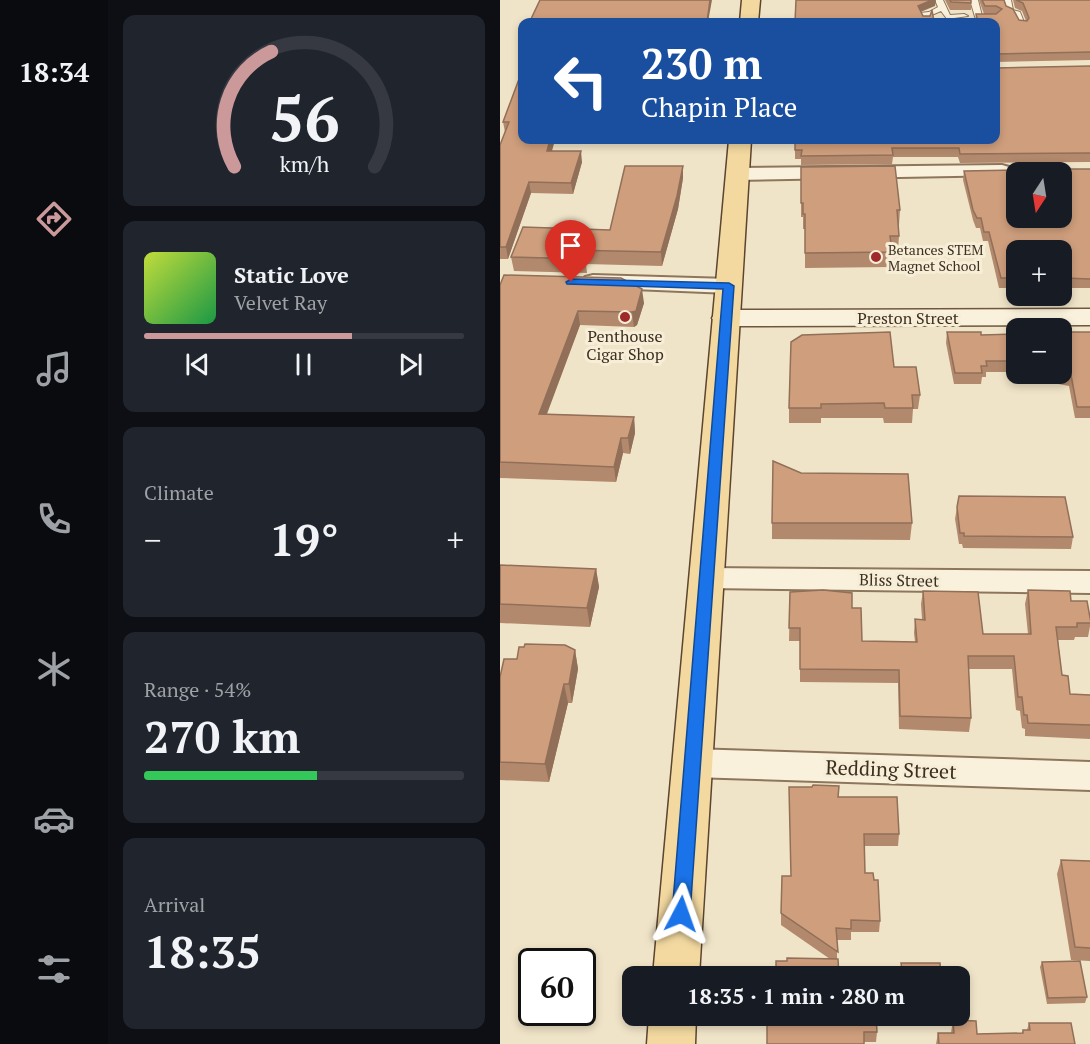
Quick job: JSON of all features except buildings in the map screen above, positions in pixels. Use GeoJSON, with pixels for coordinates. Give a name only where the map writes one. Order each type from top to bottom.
{"type":"FeatureCollection","features":[{"type":"Feature","properties":{"kind":"main road"},"geometry":{"type":"LineString","coordinates":[[749,18],[750,0]]}},
{"type":"Feature","properties":{"kind":"main road"},"geometry":{"type":"LineString","coordinates":[[677,966],[740,144]]}},
{"type":"Feature","properties":{"kind":"main road"},"geometry":{"type":"LineString","coordinates":[[671,1044],[672,1026]]}},
{"type":"Feature","properties":{"kind":"street"},"geometry":{"type":"LineString","coordinates":[[737,174],[1006,171]]}},
{"type":"Feature","properties":{"kind":"street"},"geometry":{"type":"LineString","coordinates":[[571,282],[728,302]]}},
{"type":"Feature","properties":{"kind":"street","name":"Preston Street"},"geometry":{"type":"LineString","coordinates":[[728,302],[1091,317]]}},
{"type":"Feature","properties":{"kind":"street","name":"Bliss Street"},"geometry":{"type":"LineString","coordinates":[[707,578],[1091,582]]}},
{"type":"Feature","properties":{"kind":"street","name":"Redding Street"},"geometry":{"type":"LineString","coordinates":[[692,763],[1091,776]]}},
{"type":"Feature","properties":{"kind":"lane"},"geometry":{"type":"LineString","coordinates":[[974,0],[979,18],[995,18]]}},
{"type":"Feature","properties":{"kind":"lane"},"geometry":{"type":"LineString","coordinates":[[1007,0],[1010,11],[1017,14],[1023,25]]}},
{"type":"Feature","properties":{"kind":"lane"},"geometry":{"type":"LineString","coordinates":[[924,18],[923,15],[931,14],[941,4],[947,17],[964,16]]}},
{"type":"Feature","properties":{"kind":"place","name":"Betances STEM Magnet School"},"geometry":{"type":"Point","coordinates":[876,257]}},
{"type":"Feature","properties":{"kind":"place","name":"Penthouse Cigar Shop"},"geometry":{"type":"Point","coordinates":[625,317]}},
{"type":"Feature","properties":{"kind":"route"},"geometry":{"type":"LineString","coordinates":[[571,282],[729,286],[681,914]]}}]}
